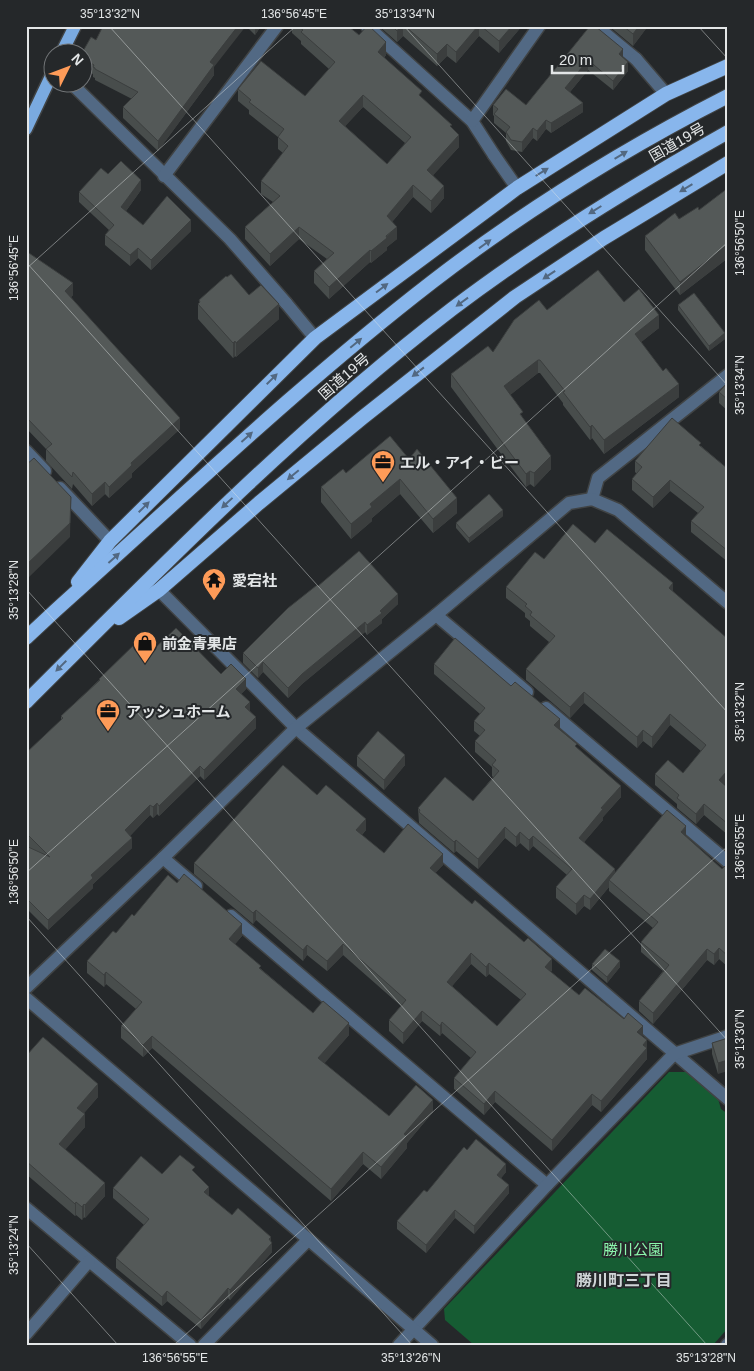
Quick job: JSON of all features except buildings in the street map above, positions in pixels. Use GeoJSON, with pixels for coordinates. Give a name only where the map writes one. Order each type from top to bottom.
{"type":"FeatureCollection","features":[{"type":"Feature","properties":{"kind":"highway"},"geometry":{"type":"LineString","coordinates":[[56,610],[110,541],[315,338],[517,188],[666,94],[728,66]]}},
{"type":"Feature","properties":{"kind":"highway","name":"国道19号"},"geometry":{"type":"LineString","coordinates":[[26,638],[319,374],[433,282],[567,188],[636,146],[728,96]]}},
{"type":"Feature","properties":{"kind":"highway","name":"国道19号"},"geometry":{"type":"LineString","coordinates":[[26,702],[210,518],[273,459],[413,340],[519,260],[658,171],[728,132]]}},
{"type":"Feature","properties":{"kind":"highway"},"geometry":{"type":"LineString","coordinates":[[87,641],[159,590],[259,503],[362,418],[515,297],[604,238],[728,163]]}},
{"type":"Feature","properties":{"kind":"main road"},"geometry":{"type":"LineString","coordinates":[[67,42],[75,26]]}},
{"type":"Feature","properties":{"kind":"main road"},"geometry":{"type":"LineString","coordinates":[[26,129],[43,92]]}},
{"type":"Feature","properties":{"kind":"street"},"geometry":{"type":"LineString","coordinates":[[164,176],[277,26]]}},
{"type":"Feature","properties":{"kind":"street"},"geometry":{"type":"LineString","coordinates":[[367,26],[472,121],[517,188]]}},
{"type":"Feature","properties":{"kind":"street"},"geometry":{"type":"LineString","coordinates":[[472,121],[539,26]]}},
{"type":"Feature","properties":{"kind":"street"},"geometry":{"type":"LineString","coordinates":[[596,26],[636,60],[666,94]]}},
{"type":"Feature","properties":{"kind":"street"},"geometry":{"type":"LineString","coordinates":[[80,92],[164,176],[230,238],[315,338]]}},
{"type":"Feature","properties":{"kind":"street"},"geometry":{"type":"LineString","coordinates":[[592,499],[598,478],[728,375]]}},
{"type":"Feature","properties":{"kind":"street"},"geometry":{"type":"LineString","coordinates":[[26,451],[110,541]]}},
{"type":"Feature","properties":{"kind":"street"},"geometry":{"type":"LineString","coordinates":[[26,988],[296,728],[436,615],[569,503],[592,499],[618,510],[728,602]]}},
{"type":"Feature","properties":{"kind":"street"},"geometry":{"type":"LineString","coordinates":[[159,590],[296,728],[728,1099]]}},
{"type":"Feature","properties":{"kind":"street"},"geometry":{"type":"LineString","coordinates":[[436,615],[728,862]]}},
{"type":"Feature","properties":{"kind":"street"},"geometry":{"type":"LineString","coordinates":[[163,858],[208,896]]}},
{"type":"Feature","properties":{"kind":"street"},"geometry":{"type":"LineString","coordinates":[[223,909],[547,1185]]}},
{"type":"Feature","properties":{"kind":"street"},"geometry":{"type":"LineString","coordinates":[[26,998],[432,1345]]}},
{"type":"Feature","properties":{"kind":"street"},"geometry":{"type":"LineString","coordinates":[[399,1345],[547,1185],[674,1054],[728,1036]]}},
{"type":"Feature","properties":{"kind":"street"},"geometry":{"type":"LineString","coordinates":[[26,1208],[190,1345]]}},
{"type":"Feature","properties":{"kind":"street"},"geometry":{"type":"LineString","coordinates":[[204,1345],[308,1240]]}},
{"type":"Feature","properties":{"kind":"street"},"geometry":{"type":"LineString","coordinates":[[26,1334],[89,1261]]}},
{"type":"Feature","properties":{"kind":"green space","name":"勝川公園"},"geometry":{"type":"Polygon","coordinates":[[[669,1072],[690,1072],[717,1095],[721,1109],[728,1114],[728,1328],[713,1345],[474,1345],[445,1320],[444,1309],[669,1072]]]}},
{"type":"Feature","properties":{"kind":"place","name":"エル・アイ・ビー"},"geometry":{"type":"Point","coordinates":[383,483]}},
{"type":"Feature","properties":{"kind":"place","name":"愛宕社"},"geometry":{"type":"Point","coordinates":[214,601]}},
{"type":"Feature","properties":{"kind":"place","name":"前金青果店"},"geometry":{"type":"Point","coordinates":[145,664]}},
{"type":"Feature","properties":{"kind":"place","name":"アッシュホーム"},"geometry":{"type":"Point","coordinates":[108,732]}},
{"type":"Feature","properties":{"kind":"district","name":"勝川町三丁目"},"geometry":{"type":"Point","coordinates":[624,1280]}}]}
